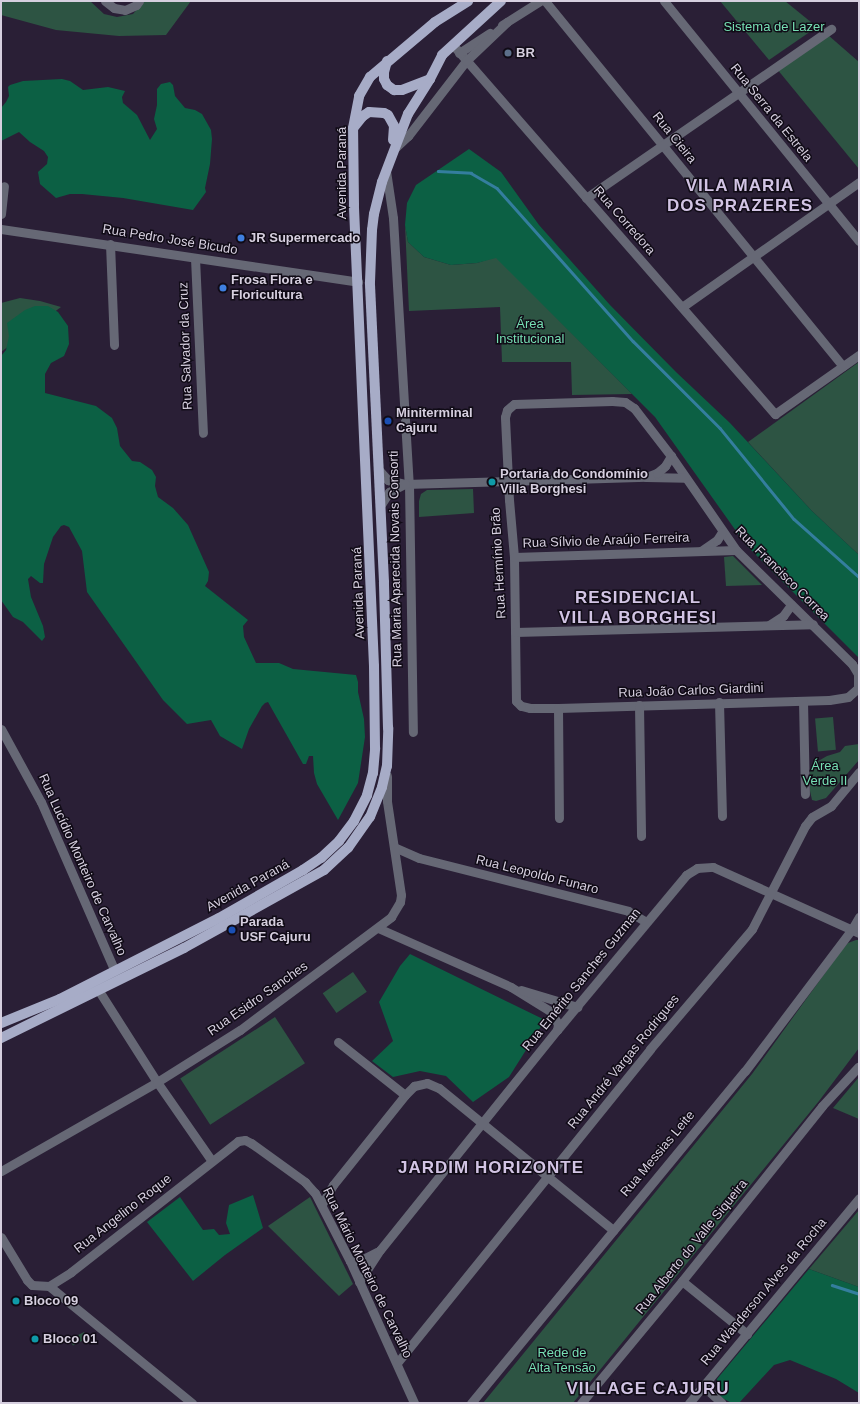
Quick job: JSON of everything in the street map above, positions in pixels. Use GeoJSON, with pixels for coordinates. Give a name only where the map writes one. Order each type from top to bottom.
{"type":"FeatureCollection","features":[{"type":"Feature","properties":{"kind":"main road","name":"Avenida Paraná"},"geometry":{"type":"LineString","coordinates":[[1,1023],[60,999],[219,918],[312,864],[330,850],[350,828],[367,795],[374,758],[372,592],[358,282],[353,128],[359,96],[370,77],[387,61],[435,22],[468,1]]}},
{"type":"Feature","properties":{"kind":"main road","name":"Avenida Paraná"},"geometry":{"type":"LineString","coordinates":[[1,1038],[99,991],[233,923],[324,870],[348,848],[370,817],[382,787],[386,766],[387,657],[370,282],[371,237],[374,214],[392,150],[408,114],[430,79],[442,55],[456,49],[501,1]]}},
{"type":"Feature","properties":{"kind":"main road"},"geometry":{"type":"LineString","coordinates":[[387,61],[384,78],[388,86],[394,90],[402,90],[430,79]]}},
{"type":"Feature","properties":{"kind":"main road"},"geometry":{"type":"LineString","coordinates":[[353,128],[362,116],[368,112],[375,111],[388,115],[394,126],[392,150]]}},
{"type":"Feature","properties":{"kind":"street"},"geometry":{"type":"LineString","coordinates":[[106,1],[114,8],[125,10],[136,5],[138,1]]}},
{"type":"Feature","properties":{"kind":"street","name":"Avenida Paraná"},"geometry":{"type":"LineString","coordinates":[[456,49],[507,22],[540,1]]}},
{"type":"Feature","properties":{"kind":"street","name":"Rua Cieira"},"geometry":{"type":"LineString","coordinates":[[545,1],[843,366]]}},
{"type":"Feature","properties":{"kind":"street","name":"Rua Serra da Estrela"},"geometry":{"type":"LineString","coordinates":[[664,1],[859,241]]}},
{"type":"Feature","properties":{"kind":"street","name":"Avenida Paraná"},"geometry":{"type":"LineString","coordinates":[[392,150],[408,136],[466,61],[507,22]]}},
{"type":"Feature","properties":{"kind":"street"},"geometry":{"type":"LineString","coordinates":[[586,198],[831,29]]}},
{"type":"Feature","properties":{"kind":"street","name":"Rua Corredora"},"geometry":{"type":"LineString","coordinates":[[456,49],[775,414],[843,366]]}},
{"type":"Feature","properties":{"kind":"street","name":"Rua Maria Aparecida Novais Consorti"},"geometry":{"type":"LineString","coordinates":[[386,171],[393,218],[407,484],[413,732]]}},
{"type":"Feature","properties":{"kind":"street"},"geometry":{"type":"LineString","coordinates":[[682,307],[859,182]]}},
{"type":"Feature","properties":{"kind":"street"},"geometry":{"type":"LineString","coordinates":[[1,214],[4,186]]}},
{"type":"Feature","properties":{"kind":"street","name":"Rua Pedro José Bicudo"},"geometry":{"type":"LineString","coordinates":[[1,229],[358,282]]}},
{"type":"Feature","properties":{"kind":"street"},"geometry":{"type":"LineString","coordinates":[[110,244],[114,346]]}},
{"type":"Feature","properties":{"kind":"street","name":"Rua Salvador da Cruz"},"geometry":{"type":"LineString","coordinates":[[195,258],[203,433]]}},
{"type":"Feature","properties":{"kind":"street"},"geometry":{"type":"LineString","coordinates":[[843,366],[859,354]]}},
{"type":"Feature","properties":{"kind":"street","name":"Rua Hermínio Brão"},"geometry":{"type":"LineString","coordinates":[[521,706],[516,700],[514,557],[508,480],[507,410],[514,404],[612,401],[625,402]]}},
{"type":"Feature","properties":{"kind":"street","name":"Rua Francisco Correa"},"geometry":{"type":"LineString","coordinates":[[625,402],[634,408],[671,456],[722,532],[736,550],[852,664],[858,674],[858,688]]}},
{"type":"Feature","properties":{"kind":"street"},"geometry":{"type":"LineString","coordinates":[[646,477],[657,473],[666,466],[671,456]]}},
{"type":"Feature","properties":{"kind":"street"},"geometry":{"type":"LineString","coordinates":[[378,469],[388,480],[407,484],[646,477],[685,478]]}},
{"type":"Feature","properties":{"kind":"street"},"geometry":{"type":"LineString","coordinates":[[380,506],[389,492],[407,484]]}},
{"type":"Feature","properties":{"kind":"street","name":"Rua Sílvio de Araújo Ferreira"},"geometry":{"type":"LineString","coordinates":[[700,552],[716,540],[722,532]]}},
{"type":"Feature","properties":{"kind":"street","name":"Rua Sílvio de Araújo Ferreira"},"geometry":{"type":"LineString","coordinates":[[514,557],[736,550]]}},
{"type":"Feature","properties":{"kind":"street"},"geometry":{"type":"LineString","coordinates":[[766,626],[783,616],[791,605]]}},
{"type":"Feature","properties":{"kind":"street"},"geometry":{"type":"LineString","coordinates":[[515,632],[813,624]]}},
{"type":"Feature","properties":{"kind":"street","name":"Rua João Carlos Giardini"},"geometry":{"type":"LineString","coordinates":[[521,706],[530,708],[558,708],[719,702],[829,700],[848,697],[858,688]]}},
{"type":"Feature","properties":{"kind":"street"},"geometry":{"type":"LineString","coordinates":[[802,700],[805,794]]}},
{"type":"Feature","properties":{"kind":"street"},"geometry":{"type":"LineString","coordinates":[[719,702],[722,816]]}},
{"type":"Feature","properties":{"kind":"street"},"geometry":{"type":"LineString","coordinates":[[639,706],[641,836]]}},
{"type":"Feature","properties":{"kind":"street"},"geometry":{"type":"LineString","coordinates":[[558,708],[559,818]]}},
{"type":"Feature","properties":{"kind":"street","name":"Rua Lucídio Monteiro de Carvalho"},"geometry":{"type":"LineString","coordinates":[[1,729],[41,802],[115,971]]}},
{"type":"Feature","properties":{"kind":"street","name":"Rua Esidro Sanches"},"geometry":{"type":"LineString","coordinates":[[1,1171],[157,1082],[240,1030],[391,917],[400,902],[398,873],[388,801],[386,766]]}},
{"type":"Feature","properties":{"kind":"street","name":"Rua André Vargas Rodrigues"},"geometry":{"type":"LineString","coordinates":[[397,1363],[650,1049],[752,929],[805,826],[812,817],[831,806],[859,772]]}},
{"type":"Feature","properties":{"kind":"street","name":"Rua Leopoldo Funaro"},"geometry":{"type":"LineString","coordinates":[[394,847],[419,858],[628,911],[646,922]]}},
{"type":"Feature","properties":{"kind":"street"},"geometry":{"type":"LineString","coordinates":[[398,873],[401,864],[406,860],[419,858]]}},
{"type":"Feature","properties":{"kind":"street","name":"Rua Emérito Sanches Guzman"},"geometry":{"type":"LineString","coordinates":[[359,1282],[380,1250],[557,1030],[686,875],[702,867],[713,867],[769,894],[856,931]]}},
{"type":"Feature","properties":{"kind":"street","name":"Rua Messias Leite"},"geometry":{"type":"LineString","coordinates":[[471,1403],[745,1071],[856,931],[859,917]]}},
{"type":"Feature","properties":{"kind":"street"},"geometry":{"type":"LineString","coordinates":[[378,928],[511,987],[576,1007]]}},
{"type":"Feature","properties":{"kind":"street"},"geometry":{"type":"LineString","coordinates":[[511,987],[550,1011],[558,1024],[557,1030]]}},
{"type":"Feature","properties":{"kind":"street"},"geometry":{"type":"LineString","coordinates":[[99,991],[157,1082],[212,1160]]}},
{"type":"Feature","properties":{"kind":"street"},"geometry":{"type":"LineString","coordinates":[[338,1042],[405,1095]]}},
{"type":"Feature","properties":{"kind":"street","name":"Rua Alberto do Valle Siqueira"},"geometry":{"type":"LineString","coordinates":[[581,1403],[682,1281],[822,1106],[859,1066]]}},
{"type":"Feature","properties":{"kind":"street"},"geometry":{"type":"LineString","coordinates":[[322,1204],[334,1185],[405,1095],[414,1086],[420,1084],[432,1085],[613,1230]]}},
{"type":"Feature","properties":{"kind":"street","name":"Rua Mário Monteiro de Carvalho"},"geometry":{"type":"LineString","coordinates":[[212,1160],[238,1141],[245,1140],[305,1182],[315,1193],[350,1261],[414,1403]]}},
{"type":"Feature","properties":{"kind":"street","name":"Rua Angelino Roque"},"geometry":{"type":"LineString","coordinates":[[49,1286],[71,1272],[212,1160]]}},
{"type":"Feature","properties":{"kind":"street"},"geometry":{"type":"LineString","coordinates":[[315,1193],[334,1185]]}},
{"type":"Feature","properties":{"kind":"street","name":"Rua Wanderson Alves da Rocha"},"geometry":{"type":"LineString","coordinates":[[689,1403],[859,1198]]}},
{"type":"Feature","properties":{"kind":"street"},"geometry":{"type":"LineString","coordinates":[[1,1237],[27,1280],[32,1285],[49,1286],[192,1403]]}},
{"type":"Feature","properties":{"kind":"street","name":"Rua Emérito Sanches Guzman"},"geometry":{"type":"LineString","coordinates":[[350,1261],[367,1257],[380,1250]]}},
{"type":"Feature","properties":{"kind":"street"},"geometry":{"type":"LineString","coordinates":[[682,1281],[747,1334]]}},
{"type":"Feature","properties":{"kind":"street"},"geometry":{"type":"LineString","coordinates":[[703,1386],[722,1403]]}},
{"type":"Feature","properties":{"kind":"green space"},"geometry":{"type":"Polygon","coordinates":[[[1,1],[90,1],[104,14],[117,17],[133,14],[144,1],[191,1],[166,35],[119,36],[56,30],[1,15],[1,1]]]}},
{"type":"Feature","properties":{"kind":"green space","name":"Sistema de Lazer"},"geometry":{"type":"Polygon","coordinates":[[[720,1],[785,1],[817,27],[769,60],[720,1]]]}},
{"type":"Feature","properties":{"kind":"green space"},"geometry":{"type":"Polygon","coordinates":[[[828,35],[859,62],[859,169],[777,69],[828,35]]]}},
{"type":"Feature","properties":{"kind":"green space"},"geometry":{"type":"Polygon","coordinates":[[[62,79],[70,81],[83,90],[108,87],[125,91],[122,97],[123,103],[137,115],[150,140],[157,129],[154,119],[157,105],[157,89],[161,84],[170,82],[173,85],[175,96],[185,108],[195,110],[202,114],[211,130],[212,139],[210,164],[205,188],[206,192],[193,210],[123,198],[82,194],[70,194],[56,198],[40,184],[38,172],[47,164],[48,157],[44,151],[30,142],[19,132],[1,141],[1,108],[9,96],[8,87],[10,85],[23,81],[62,79]]]}},
{"type":"Feature","properties":{"kind":"green space"},"geometry":{"type":"Polygon","coordinates":[[[469,149],[501,172],[539,225],[610,305],[676,372],[730,423],[812,511],[859,555],[859,658],[746,545],[655,417],[496,258],[477,263],[451,265],[424,257],[408,242],[405,225],[407,203],[416,185],[469,149]]]}},
{"type":"Feature","properties":{"kind":"green space","name":"Área Institucional"},"geometry":{"type":"Polygon","coordinates":[[[405,225],[408,242],[424,257],[451,265],[477,263],[496,257],[632,394],[572,395],[571,362],[502,362],[500,307],[409,311],[405,225]]]}},
{"type":"Feature","properties":{"kind":"green space"},"geometry":{"type":"Polygon","coordinates":[[[20,298],[40,301],[61,307],[1,352],[1,303],[20,298]]]}},
{"type":"Feature","properties":{"kind":"green space"},"geometry":{"type":"Polygon","coordinates":[[[35,306],[48,306],[58,312],[68,326],[69,344],[64,356],[51,363],[45,374],[45,393],[96,406],[112,418],[117,428],[120,446],[132,461],[140,462],[152,470],[156,477],[155,486],[158,497],[173,508],[188,525],[209,572],[208,581],[205,586],[248,620],[243,626],[244,637],[256,663],[279,663],[293,669],[356,675],[364,719],[365,737],[358,783],[338,820],[317,784],[314,773],[313,756],[309,756],[306,764],[303,764],[268,702],[262,706],[249,729],[242,749],[220,736],[211,720],[187,724],[163,700],[87,592],[82,551],[69,527],[64,525],[61,526],[53,537],[44,564],[43,583],[40,583],[31,576],[28,579],[31,597],[43,626],[45,637],[42,641],[23,622],[13,617],[1,600],[1,356],[6,350],[9,336],[7,323],[25,310],[35,306]]]}},
{"type":"Feature","properties":{"kind":"green space"},"geometry":{"type":"Polygon","coordinates":[[[859,362],[859,555],[812,511],[748,442],[859,362]]]}},
{"type":"Feature","properties":{"kind":"green space"},"geometry":{"type":"Polygon","coordinates":[[[473,489],[474,513],[419,517],[419,501],[421,494],[427,490],[473,489]]]}},
{"type":"Feature","properties":{"kind":"green space"},"geometry":{"type":"Polygon","coordinates":[[[733,556],[762,585],[726,586],[724,557],[733,556]]]}},
{"type":"Feature","properties":{"kind":"green space"},"geometry":{"type":"Polygon","coordinates":[[[833,717],[836,750],[818,751],[815,719],[833,717]]]}},
{"type":"Feature","properties":{"kind":"green space","name":"Área Verde II"},"geometry":{"type":"Polygon","coordinates":[[[859,744],[859,760],[826,798],[816,801],[812,800],[810,791],[810,769],[813,764],[827,756],[840,752],[845,746],[859,744]]]}},
{"type":"Feature","properties":{"kind":"green space","name":"Rede de Alta Tensão"},"geometry":{"type":"Polygon","coordinates":[[[859,940],[859,1048],[819,1101],[573,1403],[483,1403],[752,1074],[841,951],[848,943],[859,940]]]}},
{"type":"Feature","properties":{"kind":"green space"},"geometry":{"type":"Polygon","coordinates":[[[410,954],[545,1020],[509,1077],[473,1102],[446,1076],[420,1071],[393,1077],[372,1061],[393,1041],[379,1002],[400,966],[410,954]]]}},
{"type":"Feature","properties":{"kind":"green space"},"geometry":{"type":"Polygon","coordinates":[[[353,972],[367,992],[336,1013],[323,993],[353,972]]]}},
{"type":"Feature","properties":{"kind":"green space"},"geometry":{"type":"Polygon","coordinates":[[[275,1017],[305,1063],[210,1125],[180,1079],[275,1017]]]}},
{"type":"Feature","properties":{"kind":"green space"},"geometry":{"type":"Polygon","coordinates":[[[859,1077],[859,1119],[833,1108],[859,1077]]]}},
{"type":"Feature","properties":{"kind":"green space"},"geometry":{"type":"Polygon","coordinates":[[[253,1195],[263,1228],[225,1255],[193,1281],[147,1222],[180,1197],[203,1230],[214,1229],[219,1235],[230,1234],[226,1223],[229,1205],[253,1195]]]}},
{"type":"Feature","properties":{"kind":"green space"},"geometry":{"type":"Polygon","coordinates":[[[310,1197],[353,1284],[339,1296],[268,1226],[310,1197]]]}},
{"type":"Feature","properties":{"kind":"green space"},"geometry":{"type":"Polygon","coordinates":[[[859,1210],[859,1287],[809,1269],[859,1210]]]}},
{"type":"Feature","properties":{"kind":"green space"},"geometry":{"type":"Polygon","coordinates":[[[809,1269],[859,1287],[859,1393],[836,1379],[790,1360],[774,1365],[739,1403],[732,1403],[720,1397],[716,1390],[717,1379],[809,1269]]]}},
{"type":"Feature","properties":{"kind":"green space"},"geometry":{"type":"Polygon","coordinates":[[[84,1332],[87,1338],[73,1346],[70,1339],[84,1332]]]}},
{"type":"Feature","properties":{"kind":"waterway"},"geometry":{"type":"LineString","coordinates":[[438,171],[471,173],[497,188],[633,341],[720,428],[794,519],[859,577]]}},
{"type":"Feature","properties":{"kind":"waterway"},"geometry":{"type":"LineString","coordinates":[[832,1285],[859,1294]]}},
{"type":"Feature","properties":{"kind":"place","name":"BR"},"geometry":{"type":"Point","coordinates":[508,53]}},
{"type":"Feature","properties":{"kind":"place","name":"JR Supermercado"},"geometry":{"type":"Point","coordinates":[241,238]}},
{"type":"Feature","properties":{"kind":"place","name":"Frosa Flora e Floricultura"},"geometry":{"type":"Point","coordinates":[223,288]}},
{"type":"Feature","properties":{"kind":"place","name":"Miniterminal Cajuru"},"geometry":{"type":"Point","coordinates":[388,421]}},
{"type":"Feature","properties":{"kind":"place","name":"Portaria do Condomínio Villa Borghesi"},"geometry":{"type":"Point","coordinates":[492,482]}},
{"type":"Feature","properties":{"kind":"place","name":"Parada USF Cajuru"},"geometry":{"type":"Point","coordinates":[232,930]}},
{"type":"Feature","properties":{"kind":"place","name":"Bloco 09"},"geometry":{"type":"Point","coordinates":[16,1301]}},
{"type":"Feature","properties":{"kind":"place","name":"Bloco 01"},"geometry":{"type":"Point","coordinates":[35,1339]}},
{"type":"Feature","properties":{"kind":"district","name":"VILA MARIA DOS PRAZERES"},"geometry":{"type":"Point","coordinates":[740,196]}},
{"type":"Feature","properties":{"kind":"district","name":"RESIDENCIAL VILLA BORGHESI"},"geometry":{"type":"Point","coordinates":[638,608]}},
{"type":"Feature","properties":{"kind":"district","name":"JARDIM HORIZONTE"},"geometry":{"type":"Point","coordinates":[491,1168]}},
{"type":"Feature","properties":{"kind":"district","name":"VILLAGE CAJURU"},"geometry":{"type":"Point","coordinates":[648,1389]}}]}
